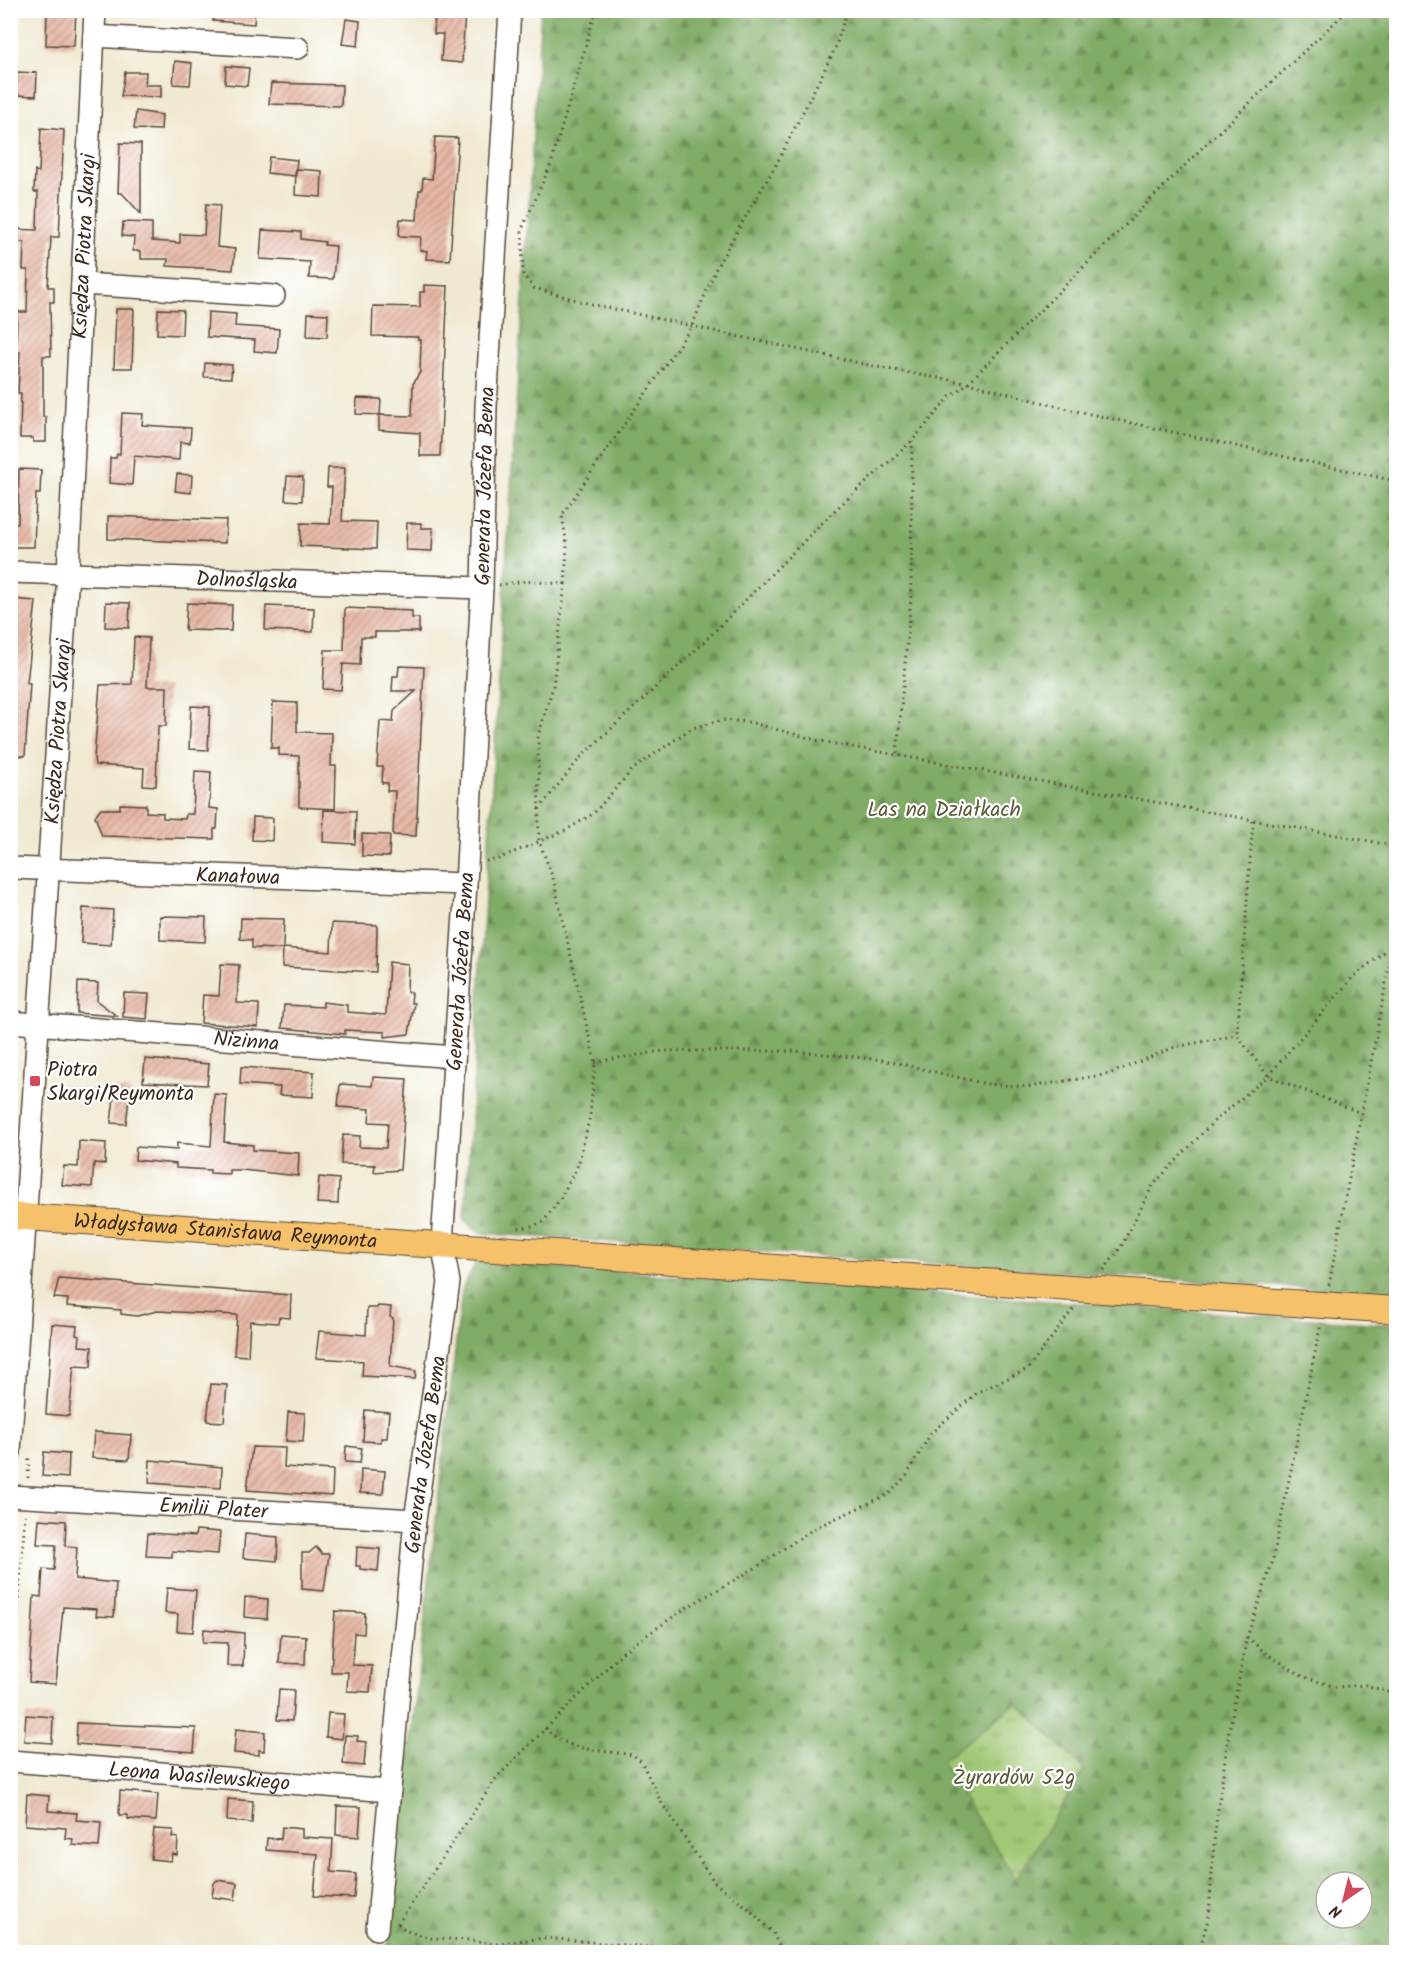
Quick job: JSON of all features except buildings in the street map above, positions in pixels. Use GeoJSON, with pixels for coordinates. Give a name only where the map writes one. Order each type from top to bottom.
{"type":"FeatureCollection","features":[{"type":"Feature","properties":{"kind":"main road","name":"Władysława Stanisława Reymonta"},"geometry":{"type":"LineString","coordinates":[[19,1217],[442,1243],[1396,1310]]}},
{"type":"Feature","properties":{"kind":"street","name":"Księdza Piotra Skargi"},"geometry":{"type":"LineString","coordinates":[[10,1452],[19,1217],[39,1024],[68,573],[95,10]]}},
{"type":"Feature","properties":{"kind":"street","name":"Generała Józefa Bema"},"geometry":{"type":"LineString","coordinates":[[378,1919],[416,1520],[449,1282],[442,1243],[466,884],[482,588],[486,406],[510,10]]}},
{"type":"Feature","properties":{"kind":"street"},"geometry":{"type":"LineString","coordinates":[[94,36],[298,48]]}},
{"type":"Feature","properties":{"kind":"street"},"geometry":{"type":"LineString","coordinates":[[82,284],[274,296]]}},
{"type":"Feature","properties":{"kind":"street","name":"Dolnośląska"},"geometry":{"type":"LineString","coordinates":[[10,572],[482,588]]}},
{"type":"Feature","properties":{"kind":"street","name":"Kanałowa"},"geometry":{"type":"LineString","coordinates":[[10,868],[466,884]]}},
{"type":"Feature","properties":{"kind":"street","name":"Nizinna"},"geometry":{"type":"LineString","coordinates":[[10,1022],[454,1057]]}},
{"type":"Feature","properties":{"kind":"street","name":"Emilii Plater"},"geometry":{"type":"LineString","coordinates":[[10,1496],[416,1520]]}},
{"type":"Feature","properties":{"kind":"street","name":"Leona Wasilewskiego"},"geometry":{"type":"LineString","coordinates":[[10,1761],[390,1791]]}},
{"type":"Feature","properties":{"kind":"path"},"geometry":{"type":"LineString","coordinates":[[596,10],[551,164],[522,229],[523,275],[534,288],[591,304],[887,369],[968,383],[1072,410],[1396,481]]}},
{"type":"Feature","properties":{"kind":"path"},"geometry":{"type":"LineString","coordinates":[[508,1228],[529,1227],[543,1222],[560,1199],[578,1165],[590,1116],[595,1062],[553,878],[539,841],[538,736],[553,687],[565,584],[567,545],[562,515],[692,326],[717,266],[777,162],[835,49],[847,10]]}},
{"type":"Feature","properties":{"kind":"path"},"geometry":{"type":"LineString","coordinates":[[539,809],[580,758],[701,645],[834,511],[912,441],[950,397],[968,383],[1206,144],[1348,10]]}},
{"type":"Feature","properties":{"kind":"path"},"geometry":{"type":"LineString","coordinates":[[897,753],[911,597],[912,441]]}},
{"type":"Feature","properties":{"kind":"path"},"geometry":{"type":"LineString","coordinates":[[482,588],[525,581],[565,584]]}},
{"type":"Feature","properties":{"kind":"path"},"geometry":{"type":"LineString","coordinates":[[467,862],[498,859],[566,830],[593,814],[633,769],[692,728],[723,720],[749,722],[820,741],[897,753],[1396,846]]}},
{"type":"Feature","properties":{"kind":"path"},"geometry":{"type":"LineString","coordinates":[[1253,821],[1237,1035],[1268,1076],[1361,1113]]}},
{"type":"Feature","properties":{"kind":"path"},"geometry":{"type":"LineString","coordinates":[[1199,1953],[1209,1915],[1215,1831],[1229,1731],[1247,1637],[1272,1563],[1396,930]]}},
{"type":"Feature","properties":{"kind":"path"},"geometry":{"type":"LineString","coordinates":[[398,1924],[497,1777],[625,1650],[686,1608],[755,1568],[815,1528],[889,1494],[907,1475],[931,1433],[954,1411],[978,1392],[1028,1369],[1120,1247],[1153,1185],[1213,1122],[1268,1076],[1353,977],[1394,945]]}},
{"type":"Feature","properties":{"kind":"path"},"geometry":{"type":"LineString","coordinates":[[595,1062],[662,1051],[792,1051],[884,1060],[987,1084],[1028,1087],[1109,1074],[1175,1047],[1237,1035]]}},
{"type":"Feature","properties":{"kind":"path"},"geometry":{"type":"LineString","coordinates":[[1247,1637],[1264,1652],[1304,1677],[1336,1687],[1365,1685],[1396,1694]]}},
{"type":"Feature","properties":{"kind":"path"},"geometry":{"type":"LineString","coordinates":[[545,1728],[556,1739],[571,1746],[633,1755],[640,1761],[661,1802],[715,1884],[747,1907],[773,1933],[782,1953]]}},
{"type":"Feature","properties":{"kind":"path"},"geometry":{"type":"LineString","coordinates":[[378,1919],[398,1924],[407,1931],[431,1938],[492,1944],[545,1938],[706,1953]]}},
{"type":"Feature","properties":{"kind":"green space","name":"Las na Działkach"},"geometry":{"type":"Polygon","coordinates":[[[541,11],[1396,11],[1396,1294],[479,1233],[465,1219],[541,11]]]}},
{"type":"Feature","properties":{"kind":"green space"},"geometry":{"type":"Polygon","coordinates":[[[476,1262],[1396,1325],[1396,1952],[387,1952],[462,1290],[476,1262]]]}},
{"type":"Feature","properties":{"kind":"green space","name":"Żyrardów 52g"},"geometry":{"type":"Polygon","coordinates":[[[1017,1703],[1084,1770],[1016,1880],[941,1761],[1017,1703]]]}},
{"type":"Feature","properties":{"kind":"place","name":"Piotra Skargi/Reymonta"},"geometry":{"type":"Point","coordinates":[35,1081]}}]}
